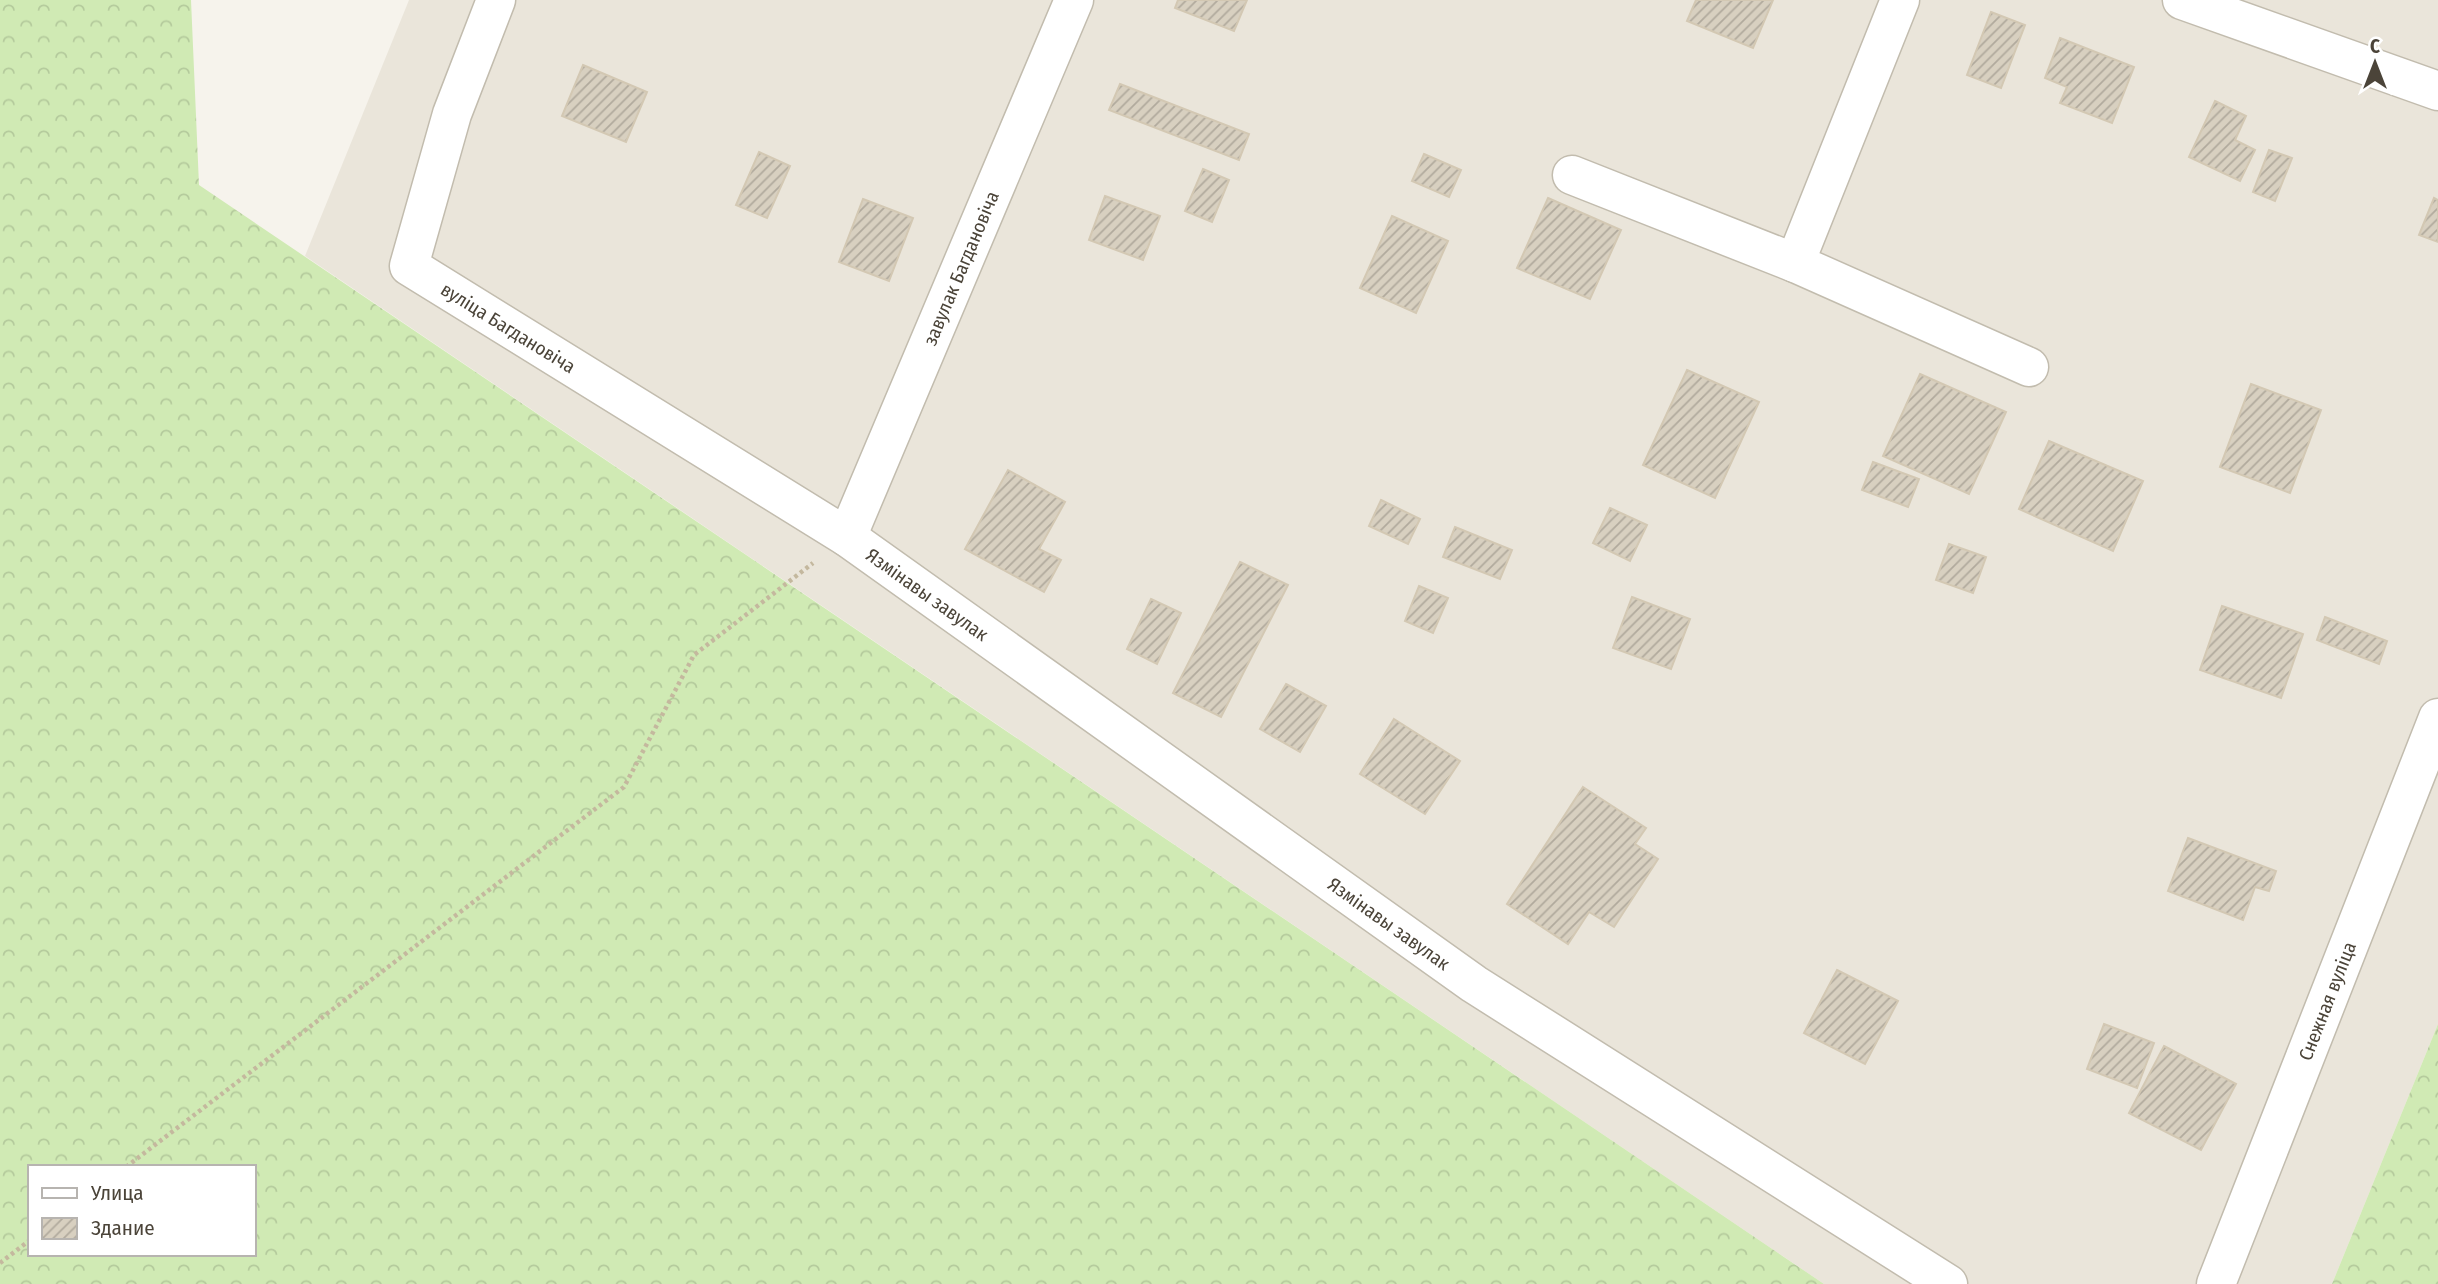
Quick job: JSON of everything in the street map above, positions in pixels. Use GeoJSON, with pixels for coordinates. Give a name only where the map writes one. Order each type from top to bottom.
{"type":"FeatureCollection","features":[{"type":"Feature","properties":{"kind":"street","name":"вуліца Багдановіча"},"geometry":{"type":"LineString","coordinates":[[496,0],[452,114],[409,266],[847,537]]}},
{"type":"Feature","properties":{"kind":"street","name":"завулак Багдановіча"},"geometry":{"type":"LineString","coordinates":[[847,537],[1074,0]]}},
{"type":"Feature","properties":{"kind":"street"},"geometry":{"type":"LineString","coordinates":[[1795,263],[1900,0]]}},
{"type":"Feature","properties":{"kind":"street"},"geometry":{"type":"LineString","coordinates":[[2182,0],[2438,91]]}},
{"type":"Feature","properties":{"kind":"street"},"geometry":{"type":"LineString","coordinates":[[1572,175],[1795,263],[2029,367]]}},
{"type":"Feature","properties":{"kind":"street","name":"Язмінавы завулак"},"geometry":{"type":"LineString","coordinates":[[847,537],[1474,984],[1948,1284]]}},
{"type":"Feature","properties":{"kind":"street","name":"Снежная вуліца"},"geometry":{"type":"LineString","coordinates":[[2217,1284],[2438,718]]}},
{"type":"Feature","properties":{"kind":"path"},"geometry":{"type":"LineString","coordinates":[[129,1165],[624,787],[694,655],[847,537]]}},
{"type":"Feature","properties":{"kind":"path"},"geometry":{"type":"LineString","coordinates":[[0,1263],[28,1242]]}},
{"type":"Feature","properties":{"kind":"shaded area"},"geometry":{"type":"Polygon","coordinates":[[[409,0],[2438,0],[2438,1024],[2332,1284],[1824,1284],[305,256],[409,0]]]}},
{"type":"Feature","properties":{"kind":"green space"},"geometry":{"type":"Polygon","coordinates":[[[0,0],[191,0],[199,185],[1824,1284],[0,1284],[0,0]]]}},
{"type":"Feature","properties":{"kind":"green space"},"geometry":{"type":"Polygon","coordinates":[[[2438,1024],[2438,1284],[2332,1284],[2438,1024]]]}},
{"type":"Feature","properties":{"kind":"building"},"geometry":{"type":"Polygon","coordinates":[[[1178,0],[1247,0],[1234,31],[1175,8],[1178,0]]]}},
{"type":"Feature","properties":{"kind":"building"},"geometry":{"type":"Polygon","coordinates":[[[1696,0],[1773,0],[1753,48],[1687,21],[1696,0]]]}},
{"type":"Feature","properties":{"kind":"building"},"geometry":{"type":"Polygon","coordinates":[[[1991,12],[2025,25],[2001,88],[1967,75],[1991,12]]]}},
{"type":"Feature","properties":{"kind":"building"},"geometry":{"type":"Polygon","coordinates":[[[2060,38],[2134,67],[2112,123],[2060,103],[2067,87],[2045,78],[2060,38]]]}},
{"type":"Feature","properties":{"kind":"building"},"geometry":{"type":"Polygon","coordinates":[[[583,65],[647,92],[626,142],[562,116],[583,65]]]}},
{"type":"Feature","properties":{"kind":"building"},"geometry":{"type":"Polygon","coordinates":[[[1120,84],[1249,134],[1239,160],[1109,110],[1120,84]]]}},
{"type":"Feature","properties":{"kind":"building"},"geometry":{"type":"Polygon","coordinates":[[[2215,101],[2246,116],[2235,140],[2255,150],[2240,181],[2189,157],[2215,101]]]}},
{"type":"Feature","properties":{"kind":"building"},"geometry":{"type":"Polygon","coordinates":[[[2269,150],[2292,158],[2275,201],[2253,192],[2269,150]]]}},
{"type":"Feature","properties":{"kind":"building"},"geometry":{"type":"Polygon","coordinates":[[[759,152],[790,166],[767,218],[736,205],[759,152]]]}},
{"type":"Feature","properties":{"kind":"building"},"geometry":{"type":"Polygon","coordinates":[[[1424,154],[1461,170],[1449,197],[1412,181],[1424,154]]]}},
{"type":"Feature","properties":{"kind":"building"},"geometry":{"type":"Polygon","coordinates":[[[1203,169],[1229,180],[1212,222],[1185,211],[1203,169]]]}},
{"type":"Feature","properties":{"kind":"building"},"geometry":{"type":"Polygon","coordinates":[[[1105,196],[1160,216],[1143,260],[1089,240],[1105,196]]]}},
{"type":"Feature","properties":{"kind":"building"},"geometry":{"type":"Polygon","coordinates":[[[1548,198],[1621,230],[1590,299],[1517,268],[1548,198]]]}},
{"type":"Feature","properties":{"kind":"building"},"geometry":{"type":"Polygon","coordinates":[[[2434,198],[2438,200],[2438,242],[2419,235],[2434,198]]]}},
{"type":"Feature","properties":{"kind":"building"},"geometry":{"type":"Polygon","coordinates":[[[863,199],[913,218],[889,281],[839,262],[863,199]]]}},
{"type":"Feature","properties":{"kind":"building"},"geometry":{"type":"Polygon","coordinates":[[[1392,216],[1448,241],[1416,313],[1360,288],[1392,216]]]}},
{"type":"Feature","properties":{"kind":"building"},"geometry":{"type":"Polygon","coordinates":[[[1687,370],[1759,402],[1715,498],[1643,465],[1687,370]]]}},
{"type":"Feature","properties":{"kind":"building"},"geometry":{"type":"Polygon","coordinates":[[[1920,374],[2006,412],[1969,494],[1883,456],[1920,374]]]}},
{"type":"Feature","properties":{"kind":"building"},"geometry":{"type":"Polygon","coordinates":[[[2251,384],[2321,410],[2290,493],[2220,467],[2251,384]]]}},
{"type":"Feature","properties":{"kind":"building"},"geometry":{"type":"Polygon","coordinates":[[[2049,441],[2143,481],[2113,551],[2019,509],[2049,441]]]}},
{"type":"Feature","properties":{"kind":"building"},"geometry":{"type":"Polygon","coordinates":[[[1873,462],[1919,479],[1908,507],[1862,490],[1873,462]]]}},
{"type":"Feature","properties":{"kind":"building"},"geometry":{"type":"Polygon","coordinates":[[[1008,470],[1065,502],[1039,549],[1061,560],[1044,592],[965,549],[1008,470]]]}},
{"type":"Feature","properties":{"kind":"building"},"geometry":{"type":"Polygon","coordinates":[[[1381,500],[1420,519],[1408,544],[1369,526],[1381,500]]]}},
{"type":"Feature","properties":{"kind":"building"},"geometry":{"type":"Polygon","coordinates":[[[1610,508],[1647,525],[1630,561],[1593,543],[1610,508]]]}},
{"type":"Feature","properties":{"kind":"building"},"geometry":{"type":"Polygon","coordinates":[[[1455,527],[1512,550],[1500,579],[1443,557],[1455,527]]]}},
{"type":"Feature","properties":{"kind":"building"},"geometry":{"type":"Polygon","coordinates":[[[1949,544],[1986,557],[1973,593],[1936,580],[1949,544]]]}},
{"type":"Feature","properties":{"kind":"building"},"geometry":{"type":"Polygon","coordinates":[[[1240,562],[1288,585],[1221,717],[1173,693],[1240,562]]]}},
{"type":"Feature","properties":{"kind":"building"},"geometry":{"type":"Polygon","coordinates":[[[1419,586],[1448,598],[1433,633],[1405,621],[1419,586]]]}},
{"type":"Feature","properties":{"kind":"building"},"geometry":{"type":"Polygon","coordinates":[[[1632,597],[1690,619],[1671,669],[1613,648],[1632,597]]]}},
{"type":"Feature","properties":{"kind":"building"},"geometry":{"type":"Polygon","coordinates":[[[1151,599],[1181,613],[1157,664],[1127,649],[1151,599]]]}},
{"type":"Feature","properties":{"kind":"building"},"geometry":{"type":"Polygon","coordinates":[[[2222,606],[2303,634],[2281,698],[2200,670],[2222,606]]]}},
{"type":"Feature","properties":{"kind":"building"},"geometry":{"type":"Polygon","coordinates":[[[2325,617],[2387,641],[2379,664],[2317,640],[2325,617]]]}},
{"type":"Feature","properties":{"kind":"building"},"geometry":{"type":"Polygon","coordinates":[[[1286,684],[1326,706],[1300,752],[1260,729],[1286,684]]]}},
{"type":"Feature","properties":{"kind":"building"},"geometry":{"type":"Polygon","coordinates":[[[1394,719],[1460,761],[1425,814],[1360,774],[1394,719]]]}},
{"type":"Feature","properties":{"kind":"building"},"geometry":{"type":"Polygon","coordinates":[[[1583,787],[1646,828],[1635,844],[1658,859],[1614,927],[1589,912],[1568,944],[1507,904],[1583,787]]]}},
{"type":"Feature","properties":{"kind":"building"},"geometry":{"type":"Polygon","coordinates":[[[2188,838],[2276,871],[2269,891],[2255,887],[2243,920],[2168,891],[2188,838]]]}},
{"type":"Feature","properties":{"kind":"building"},"geometry":{"type":"Polygon","coordinates":[[[1837,970],[1898,1001],[1865,1064],[1804,1033],[1837,970]]]}},
{"type":"Feature","properties":{"kind":"building"},"geometry":{"type":"Polygon","coordinates":[[[2104,1024],[2154,1043],[2137,1088],[2087,1069],[2104,1024]]]}},
{"type":"Feature","properties":{"kind":"building"},"geometry":{"type":"Polygon","coordinates":[[[2164,1046],[2236,1084],[2201,1150],[2129,1113],[2164,1046]]]}}]}
